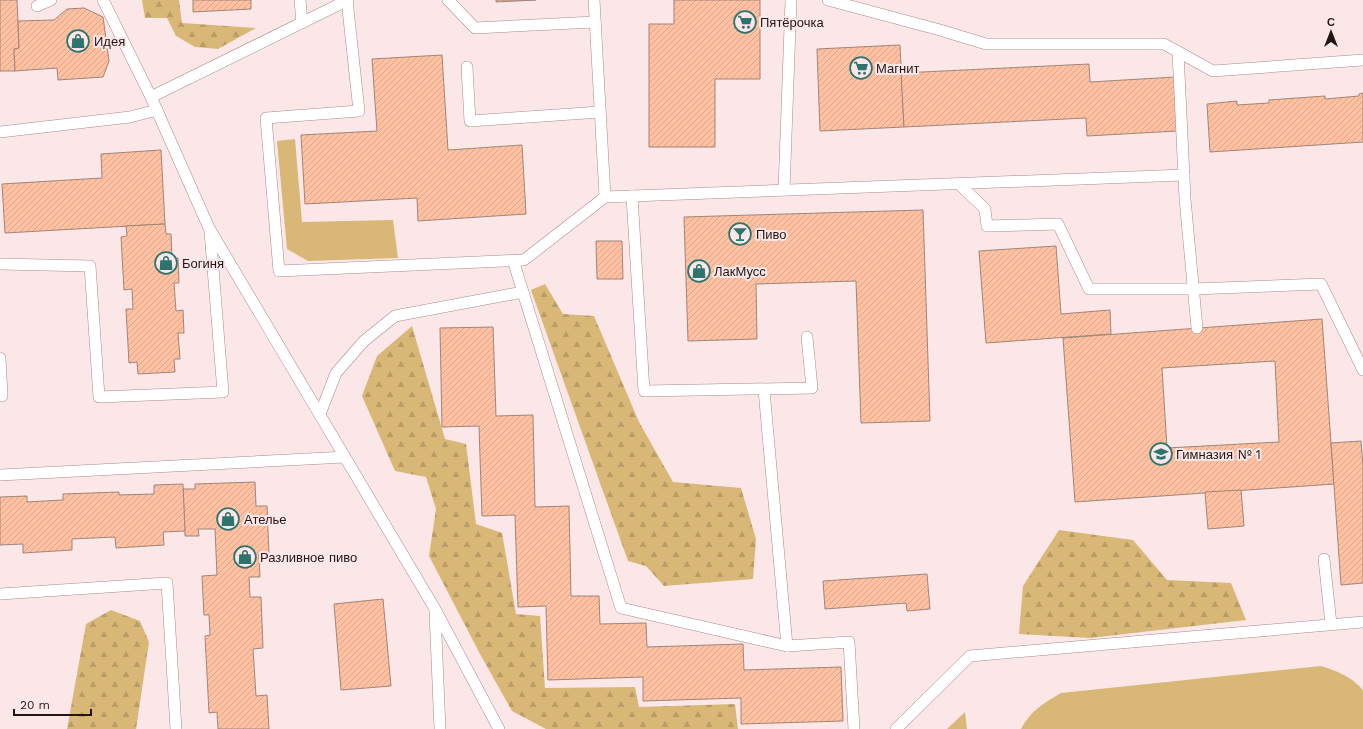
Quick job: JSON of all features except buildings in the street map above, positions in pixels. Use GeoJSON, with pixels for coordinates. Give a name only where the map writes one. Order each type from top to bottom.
{"type":"FeatureCollection","features":[{"type":"Feature","properties":{"kind":"lane"},"geometry":{"type":"LineString","coordinates":[[38,6],[51,0]]}},
{"type":"Feature","properties":{"kind":"lane"},"geometry":{"type":"LineString","coordinates":[[103,0],[151,97],[209,228],[435,609],[499,729]]}},
{"type":"Feature","properties":{"kind":"lane"},"geometry":{"type":"LineString","coordinates":[[300,0],[302,23]]}},
{"type":"Feature","properties":{"kind":"lane"},"geometry":{"type":"LineString","coordinates":[[448,0],[475,28],[595,22]]}},
{"type":"Feature","properties":{"kind":"lane"},"geometry":{"type":"LineString","coordinates":[[594,0],[605,197]]}},
{"type":"Feature","properties":{"kind":"lane"},"geometry":{"type":"LineString","coordinates":[[784,190],[790,0]]}},
{"type":"Feature","properties":{"kind":"lane"},"geometry":{"type":"LineString","coordinates":[[828,0],[986,44],[1164,44],[1213,72],[1363,60]]}},
{"type":"Feature","properties":{"kind":"lane"},"geometry":{"type":"LineString","coordinates":[[151,97],[344,1],[359,111],[266,118],[279,271],[524,260],[605,197],[1184,174]]}},
{"type":"Feature","properties":{"kind":"lane"},"geometry":{"type":"LineString","coordinates":[[1178,52],[1184,174],[1197,328]]}},
{"type":"Feature","properties":{"kind":"lane"},"geometry":{"type":"LineString","coordinates":[[467,67],[470,121],[600,112]]}},
{"type":"Feature","properties":{"kind":"lane"},"geometry":{"type":"LineString","coordinates":[[0,132],[130,117],[157,110]]}},
{"type":"Feature","properties":{"kind":"lane"},"geometry":{"type":"LineString","coordinates":[[959,184],[985,209],[987,226],[1058,224],[1089,289],[1193,289],[1321,284],[1363,370]]}},
{"type":"Feature","properties":{"kind":"lane"},"geometry":{"type":"LineString","coordinates":[[632,196],[644,391],[812,388],[807,338]]}},
{"type":"Feature","properties":{"kind":"lane"},"geometry":{"type":"LineString","coordinates":[[0,264],[90,266],[99,397],[223,392],[209,228]]}},
{"type":"Feature","properties":{"kind":"lane"},"geometry":{"type":"LineString","coordinates":[[513,260],[621,608],[787,646],[849,642],[854,729]]}},
{"type":"Feature","properties":{"kind":"lane"},"geometry":{"type":"LineString","coordinates":[[320,414],[336,373],[364,341],[395,316],[523,292]]}},
{"type":"Feature","properties":{"kind":"lane"},"geometry":{"type":"LineString","coordinates":[[0,358],[2,396]]}},
{"type":"Feature","properties":{"kind":"lane"},"geometry":{"type":"LineString","coordinates":[[764,390],[787,646]]}},
{"type":"Feature","properties":{"kind":"lane"},"geometry":{"type":"LineString","coordinates":[[0,475],[345,457]]}},
{"type":"Feature","properties":{"kind":"lane"},"geometry":{"type":"LineString","coordinates":[[1324,559],[1331,624]]}},
{"type":"Feature","properties":{"kind":"lane"},"geometry":{"type":"LineString","coordinates":[[0,594],[167,582],[176,729]]}},
{"type":"Feature","properties":{"kind":"lane"},"geometry":{"type":"LineString","coordinates":[[435,609],[440,729]]}},
{"type":"Feature","properties":{"kind":"lane"},"geometry":{"type":"LineString","coordinates":[[896,729],[970,656],[1363,622]]}},
{"type":"Feature","properties":{"kind":"green space"},"geometry":{"type":"Polygon","coordinates":[[[142,0],[179,0],[182,23],[256,28],[218,49],[195,47],[176,36],[167,18],[145,18],[142,0]]]}},
{"type":"Feature","properties":{"kind":"green space"},"geometry":{"type":"Polygon","coordinates":[[[295,139],[302,222],[393,220],[398,258],[308,261],[287,249],[277,141],[295,139]]]}},
{"type":"Feature","properties":{"kind":"green space"},"geometry":{"type":"Polygon","coordinates":[[[545,284],[563,314],[594,316],[639,422],[673,482],[741,488],[756,539],[753,579],[664,586],[646,566],[628,561],[531,290],[545,284]]]}},
{"type":"Feature","properties":{"kind":"green space"},"geometry":{"type":"Polygon","coordinates":[[[412,326],[445,439],[466,444],[476,524],[502,533],[516,614],[540,616],[545,688],[635,687],[639,707],[735,704],[738,729],[546,729],[512,711],[480,654],[429,556],[436,509],[426,477],[395,471],[362,396],[377,356],[412,326]]]}},
{"type":"Feature","properties":{"kind":"green space"},"geometry":{"type":"Polygon","coordinates":[[[1059,530],[1133,540],[1167,580],[1231,583],[1246,620],[1090,638],[1019,634],[1023,586],[1059,530]]]}},
{"type":"Feature","properties":{"kind":"green space"},"geometry":{"type":"Polygon","coordinates":[[[111,610],[140,621],[149,642],[136,729],[67,729],[86,624],[111,610]]]}},
{"type":"Feature","properties":{"kind":"green space"},"geometry":{"type":"Polygon","coordinates":[[[1321,666],[1344,675],[1354,681],[1363,690],[1363,729],[1021,729],[1033,712],[1061,693],[1321,666]]]}},
{"type":"Feature","properties":{"kind":"green space"},"geometry":{"type":"Polygon","coordinates":[[[965,712],[967,729],[947,729],[965,712]]]}},
{"type":"Feature","properties":{"kind":"place","name":"Пятёрочка"},"geometry":{"type":"Point","coordinates":[745,22]}},
{"type":"Feature","properties":{"kind":"place","name":"Идея"},"geometry":{"type":"Point","coordinates":[78,41]}},
{"type":"Feature","properties":{"kind":"place","name":"Магнит"},"geometry":{"type":"Point","coordinates":[861,68]}},
{"type":"Feature","properties":{"kind":"place","name":"Пиво"},"geometry":{"type":"Point","coordinates":[740,234]}},
{"type":"Feature","properties":{"kind":"place","name":"Богиня"},"geometry":{"type":"Point","coordinates":[166,263]}},
{"type":"Feature","properties":{"kind":"place","name":"ЛакМусс"},"geometry":{"type":"Point","coordinates":[699,271]}},
{"type":"Feature","properties":{"kind":"place","name":"Гимназия № 1"},"geometry":{"type":"Point","coordinates":[1161,454]}},
{"type":"Feature","properties":{"kind":"place","name":"Ателье"},"geometry":{"type":"Point","coordinates":[228,519]}},
{"type":"Feature","properties":{"kind":"place","name":"Разливное пиво"},"geometry":{"type":"Point","coordinates":[245,557]}}]}
